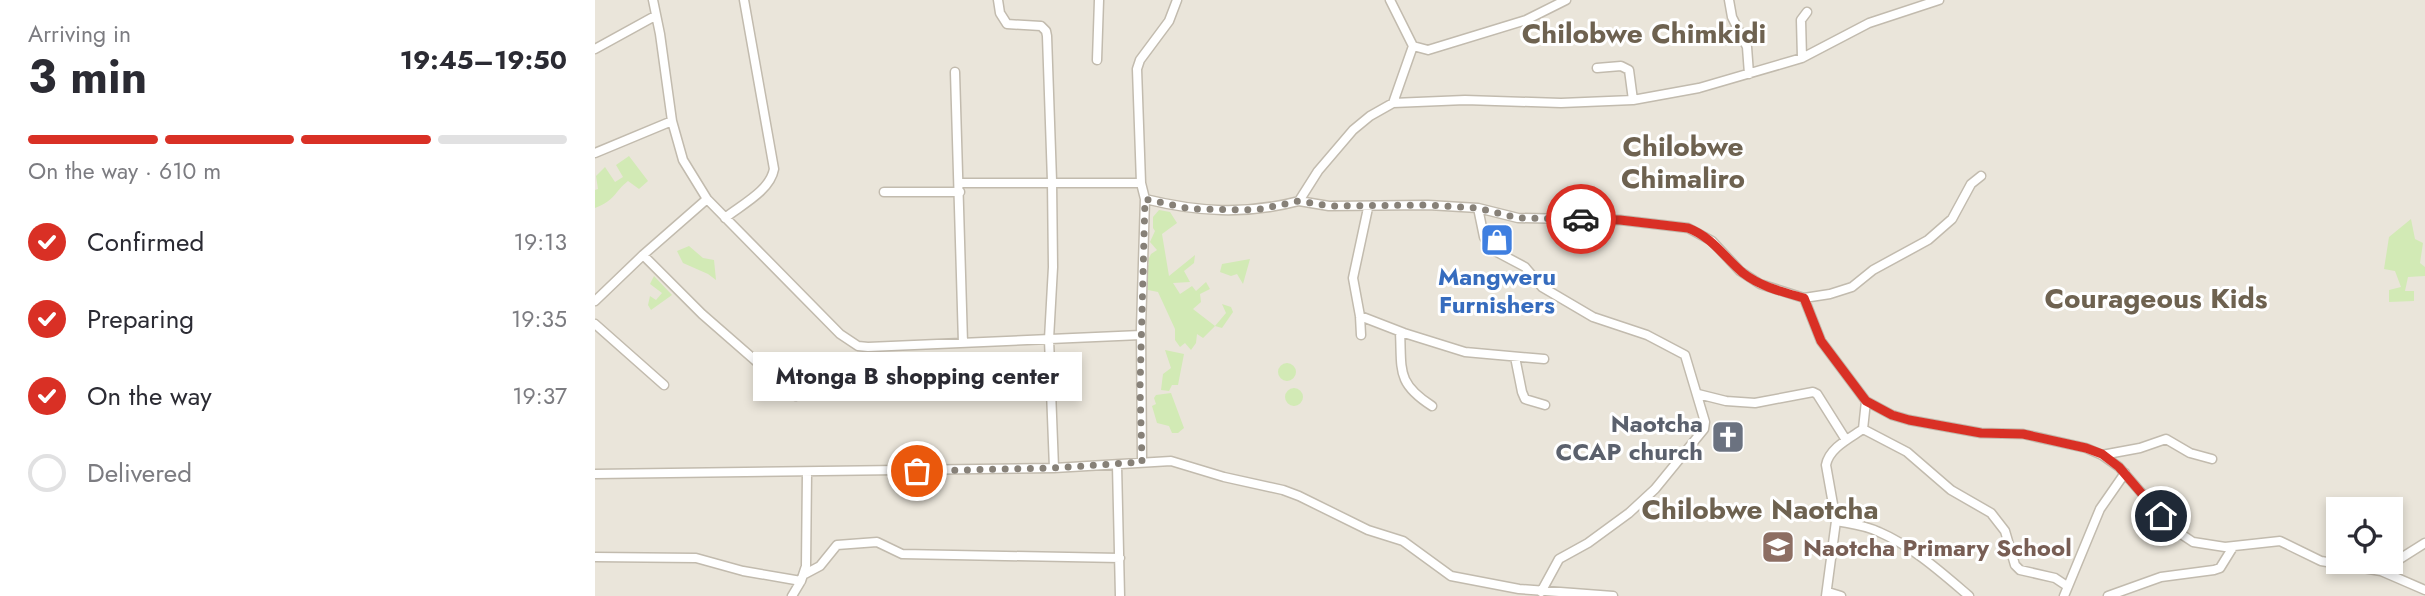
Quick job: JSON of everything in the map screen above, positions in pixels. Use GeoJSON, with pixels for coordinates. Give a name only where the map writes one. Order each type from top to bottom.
{"type":"FeatureCollection","features":[{"type":"Feature","properties":{"kind":"street"},"geometry":{"type":"LineString","coordinates":[[653,0],[672,121],[683,160],[707,199],[840,334],[858,346],[868,347],[1141,335]]}},
{"type":"Feature","properties":{"kind":"street"},"geometry":{"type":"LineString","coordinates":[[725,218],[766,186],[774,169],[744,0]]}},
{"type":"Feature","properties":{"kind":"street"},"geometry":{"type":"LineString","coordinates":[[998,0],[1000,13],[1007,24],[1041,26],[1046,31],[1052,181],[1053,267],[1049,339],[1053,468]]}},
{"type":"Feature","properties":{"kind":"street"},"geometry":{"type":"LineString","coordinates":[[1097,61],[1099,0]]}},
{"type":"Feature","properties":{"kind":"street"},"geometry":{"type":"LineString","coordinates":[[1142,462],[1141,335],[1145,199],[1141,183],[1138,65],[1168,21],[1177,0]]}},
{"type":"Feature","properties":{"kind":"street"},"geometry":{"type":"LineString","coordinates":[[1390,0],[1413,46],[1393,103]]}},
{"type":"Feature","properties":{"kind":"street"},"geometry":{"type":"LineString","coordinates":[[1413,46],[1428,50],[1441,47],[1527,20],[1566,0]]}},
{"type":"Feature","properties":{"kind":"street"},"geometry":{"type":"LineString","coordinates":[[1729,0],[1732,17],[1747,47],[1749,74]]}},
{"type":"Feature","properties":{"kind":"street"},"geometry":{"type":"LineString","coordinates":[[1299,201],[1318,171],[1353,130],[1393,103],[1633,100],[1699,88],[1802,58],[1869,23],[1939,0]]}},
{"type":"Feature","properties":{"kind":"street"},"geometry":{"type":"LineString","coordinates":[[1802,58],[1801,20],[1807,12]]}},
{"type":"Feature","properties":{"kind":"street"},"geometry":{"type":"LineString","coordinates":[[595,50],[655,16]]}},
{"type":"Feature","properties":{"kind":"street"},"geometry":{"type":"LineString","coordinates":[[1597,68],[1621,66],[1629,70],[1633,100]]}},
{"type":"Feature","properties":{"kind":"street"},"geometry":{"type":"LineString","coordinates":[[955,72],[963,343]]}},
{"type":"Feature","properties":{"kind":"street"},"geometry":{"type":"LineString","coordinates":[[595,153],[672,121]]}},
{"type":"Feature","properties":{"kind":"street"},"geometry":{"type":"LineString","coordinates":[[1145,199],[1191,209],[1230,210],[1268,209],[1299,201],[1368,208],[1428,205],[1478,208],[1526,218],[1620,220],[1688,228],[1712,241],[1740,271],[1760,284],[1804,298],[1852,287],[1874,270],[1928,240],[1952,219],[1971,184],[1981,176]]}},
{"type":"Feature","properties":{"kind":"street"},"geometry":{"type":"LineString","coordinates":[[884,192],[1052,181],[1141,183]]}},
{"type":"Feature","properties":{"kind":"street"},"geometry":{"type":"LineString","coordinates":[[595,301],[707,199]]}},
{"type":"Feature","properties":{"kind":"street"},"geometry":{"type":"LineString","coordinates":[[1361,335],[1353,278],[1368,208]]}},
{"type":"Feature","properties":{"kind":"street"},"geometry":{"type":"LineString","coordinates":[[1478,208],[1484,237],[1493,250],[1525,267],[1542,287],[1593,317],[1647,335],[1685,355],[1698,394],[1704,429],[1655,489],[1638,505],[1588,543],[1559,559],[1541,592]]}},
{"type":"Feature","properties":{"kind":"street"},"geometry":{"type":"LineString","coordinates":[[643,255],[712,323],[796,396]]}},
{"type":"Feature","properties":{"kind":"street"},"geometry":{"type":"LineString","coordinates":[[1804,298],[1821,341],[1866,401],[1892,415],[1981,433],[2027,435],[2086,448],[2102,454],[2125,472],[2176,531],[2200,544],[2233,547],[2280,541],[2326,562]]}},
{"type":"Feature","properties":{"kind":"street"},"geometry":{"type":"LineString","coordinates":[[1360,316],[1400,332],[1465,352],[1544,359]]}},
{"type":"Feature","properties":{"kind":"street"},"geometry":{"type":"LineString","coordinates":[[595,324],[664,385]]}},
{"type":"Feature","properties":{"kind":"street"},"geometry":{"type":"LineString","coordinates":[[1400,332],[1403,378],[1415,394],[1432,406]]}},
{"type":"Feature","properties":{"kind":"street"},"geometry":{"type":"LineString","coordinates":[[1515,358],[1521,392],[1525,399],[1545,405]]}},
{"type":"Feature","properties":{"kind":"street"},"geometry":{"type":"LineString","coordinates":[[1698,394],[1726,401],[1755,403],[1813,392],[1817,394],[1846,440]]}},
{"type":"Feature","properties":{"kind":"street"},"geometry":{"type":"LineString","coordinates":[[1863,429],[1866,401]]}},
{"type":"Feature","properties":{"kind":"street"},"geometry":{"type":"LineString","coordinates":[[1840,596],[1827,594],[1836,522],[1826,465],[1831,454],[1863,429]]}},
{"type":"Feature","properties":{"kind":"street"},"geometry":{"type":"LineString","coordinates":[[1863,429],[1907,452],[1951,490],[1991,513],[2005,531],[2015,565],[2020,570],[2055,578],[2067,586]]}},
{"type":"Feature","properties":{"kind":"street"},"geometry":{"type":"LineString","coordinates":[[2102,454],[2140,448],[2166,439],[2190,453],[2212,458]]}},
{"type":"Feature","properties":{"kind":"street"},"geometry":{"type":"LineString","coordinates":[[595,474],[1053,468],[1171,461],[1224,477],[1283,490],[1368,530],[1403,541],[1447,574],[1517,593],[1613,596]]}},
{"type":"Feature","properties":{"kind":"street"},"geometry":{"type":"LineString","coordinates":[[1117,465],[1120,596]]}},
{"type":"Feature","properties":{"kind":"street"},"geometry":{"type":"LineString","coordinates":[[2064,596],[2100,509],[2125,472]]}},
{"type":"Feature","properties":{"kind":"street"},"geometry":{"type":"LineString","coordinates":[[803,578],[807,473]]}},
{"type":"Feature","properties":{"kind":"street"},"geometry":{"type":"LineString","coordinates":[[1836,522],[1856,524],[1881,533],[1917,555],[1969,596]]}},
{"type":"Feature","properties":{"kind":"street"},"geometry":{"type":"LineString","coordinates":[[792,596],[803,578],[820,566],[837,545],[862,542],[877,542],[902,554],[1120,558]]}},
{"type":"Feature","properties":{"kind":"street"},"geometry":{"type":"LineString","coordinates":[[2403,557],[2425,543]]}},
{"type":"Feature","properties":{"kind":"street"},"geometry":{"type":"LineString","coordinates":[[2108,596],[2161,577],[2220,568],[2233,547]]}},
{"type":"Feature","properties":{"kind":"street"},"geometry":{"type":"LineString","coordinates":[[595,558],[696,558],[743,570],[803,578]]}},
{"type":"Feature","properties":{"kind":"street"},"geometry":{"type":"LineString","coordinates":[[2389,574],[2425,590]]}},
{"type":"Feature","properties":{"kind":"shaded area"},"geometry":{"type":"Polygon","coordinates":[[[595,0],[2425,0],[2425,596],[595,596],[595,0]]]}},
{"type":"Feature","properties":{"kind":"green space"},"geometry":{"type":"Polygon","coordinates":[[[629,156],[648,181],[639,189],[628,181],[611,199],[595,208],[595,190],[598,189],[596,176],[605,167],[615,182],[623,177],[616,165],[629,156]]]}},
{"type":"Feature","properties":{"kind":"green space"},"geometry":{"type":"Polygon","coordinates":[[[1159,210],[1170,212],[1177,223],[1162,234],[1169,276],[1195,255],[1194,263],[1184,271],[1190,282],[1173,283],[1180,294],[1192,286],[1196,291],[1206,282],[1210,289],[1200,294],[1201,302],[1193,309],[1215,326],[1203,338],[1197,334],[1196,343],[1191,350],[1185,343],[1180,347],[1158,292],[1148,290],[1145,266],[1149,265],[1151,254],[1157,250],[1150,242],[1155,231],[1153,217],[1159,210]]]}},
{"type":"Feature","properties":{"kind":"green space"},"geometry":{"type":"Polygon","coordinates":[[[2411,219],[2415,239],[2423,243],[2420,263],[2425,267],[2425,276],[2408,277],[2405,291],[2414,291],[2414,301],[2389,302],[2389,290],[2401,287],[2395,271],[2384,269],[2389,237],[2411,219]]]}},
{"type":"Feature","properties":{"kind":"green space"},"geometry":{"type":"Polygon","coordinates":[[[689,246],[703,258],[714,260],[716,280],[683,263],[677,251],[689,246]]]}},
{"type":"Feature","properties":{"kind":"green space"},"geometry":{"type":"Polygon","coordinates":[[[1250,259],[1243,284],[1237,274],[1231,276],[1220,272],[1222,264],[1250,259]]]}},
{"type":"Feature","properties":{"kind":"green space"},"geometry":{"type":"Polygon","coordinates":[[[654,276],[672,295],[651,310],[648,305],[650,296],[656,300],[662,293],[650,284],[654,276]]]}},
{"type":"Feature","properties":{"kind":"green space"},"geometry":{"type":"Polygon","coordinates":[[[1222,304],[1231,307],[1233,312],[1222,328],[1215,326],[1226,313],[1222,304]]]}},
{"type":"Feature","properties":{"kind":"green space"},"geometry":{"type":"Polygon","coordinates":[[[1165,350],[1184,354],[1178,385],[1172,385],[1169,391],[1161,390],[1163,374],[1171,368],[1165,350]]]}},
{"type":"Feature","properties":{"kind":"green space"},"geometry":{"type":"Polygon","coordinates":[[[1287,363],[1293,366],[1296,372],[1293,378],[1287,381],[1281,378],[1278,372],[1281,366],[1287,363]]]}},
{"type":"Feature","properties":{"kind":"green space"},"geometry":{"type":"Polygon","coordinates":[[[1294,388],[1300,391],[1303,397],[1300,403],[1294,406],[1288,403],[1285,397],[1288,391],[1294,388]]]}},
{"type":"Feature","properties":{"kind":"green space"},"geometry":{"type":"Polygon","coordinates":[[[1171,393],[1184,428],[1178,433],[1172,433],[1169,426],[1157,423],[1152,406],[1156,404],[1156,395],[1171,393]]]}},
{"type":"Feature","properties":{"kind":"way so far"},"geometry":{"type":"LineString","coordinates":[[917,471],[1053,468],[1142,462],[1140,388],[1145,199],[1191,209],[1256,210],[1299,201],[1368,208],[1428,205],[1478,208],[1518,218],[1581,219]]}},
{"type":"Feature","properties":{"kind":"place","name":"Mangweru Furnishers"},"geometry":{"type":"Point","coordinates":[1497,240]}},
{"type":"Feature","properties":{"kind":"place","name":"Naotcha CCAP church"},"geometry":{"type":"Point","coordinates":[1728,437]}},
{"type":"Feature","properties":{"kind":"place","name":"Mtonga B shopping center"},"geometry":{"type":"Point","coordinates":[917,471]}},
{"type":"Feature","properties":{"kind":"place","name":"Naotcha Primary School"},"geometry":{"type":"Point","coordinates":[1778,547]}},
{"type":"Feature","properties":{"kind":"district","name":"Chilobwe Chimkidi"},"geometry":{"type":"Point","coordinates":[1644,33]}},
{"type":"Feature","properties":{"kind":"district","name":"Chilobwe Chimaliro"},"geometry":{"type":"Point","coordinates":[1683,162]}},
{"type":"Feature","properties":{"kind":"district","name":"Courageous Kids"},"geometry":{"type":"Point","coordinates":[2156,298]}},
{"type":"Feature","properties":{"kind":"district","name":"Chilobwe Naotcha"},"geometry":{"type":"Point","coordinates":[1760,509]}},
{"type":"Feature","properties":{"kind":"route"},"geometry":{"type":"LineString","coordinates":[[1581,219],[1620,220],[1696,231],[1712,241],[1740,271],[1760,284],[1804,298],[1821,341],[1866,401],[1892,415],[1909,420],[1981,433],[2023,434],[2102,454],[2130,477],[2161,516]]}}]}
